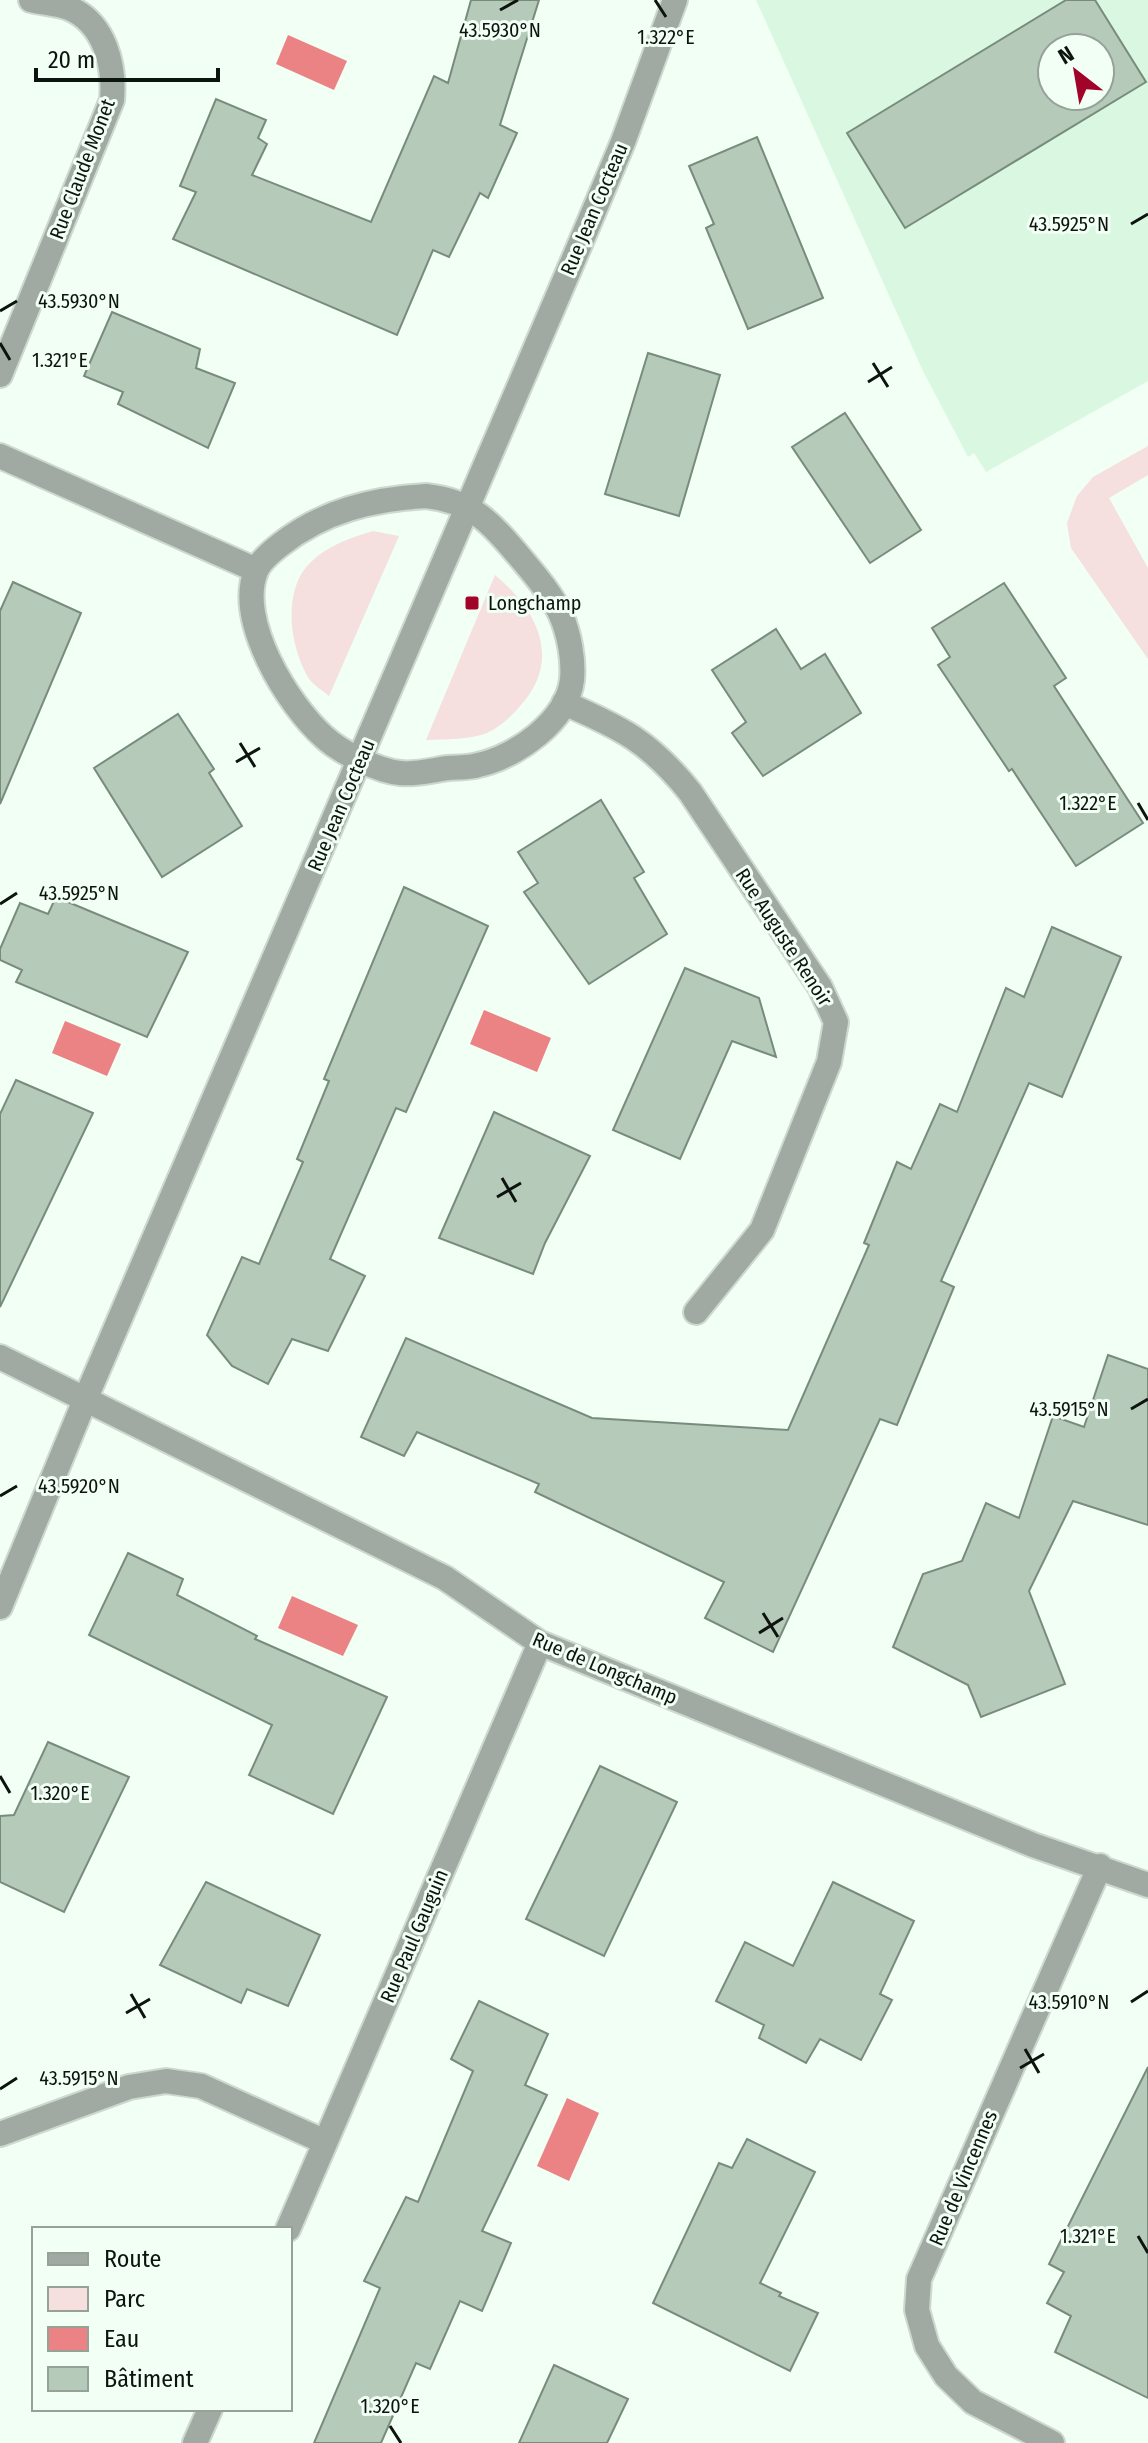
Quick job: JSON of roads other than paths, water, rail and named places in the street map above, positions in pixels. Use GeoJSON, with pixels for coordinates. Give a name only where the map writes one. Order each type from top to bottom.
{"type":"FeatureCollection","features":[{"type":"Feature","properties":{"kind":"street","name":"Rue Claude Monet"},"geometry":{"type":"LineString","coordinates":[[0,375],[112,100],[113,90],[111,63],[106,46],[96,31],[70,8],[31,0]]}},
{"type":"Feature","properties":{"kind":"street","name":"Rue Jean Cocteau"},"geometry":{"type":"LineString","coordinates":[[0,1607],[85,1400],[623,142],[675,0]]}},
{"type":"Feature","properties":{"kind":"street"},"geometry":{"type":"LineString","coordinates":[[0,456],[256,570]]}},
{"type":"Feature","properties":{"kind":"street"},"geometry":{"type":"LineString","coordinates":[[404,497],[446,498],[467,505],[500,533],[559,611],[567,632],[572,681],[564,703],[536,736],[507,755],[478,766],[399,773],[360,759],[324,737],[280,682],[265,652],[252,605],[256,570],[288,538],[332,513],[379,500],[404,497]]}},
{"type":"Feature","properties":{"kind":"street","name":"Rue Auguste Renoir"},"geometry":{"type":"LineString","coordinates":[[564,703],[632,735],[670,767],[690,792],[820,987],[836,1022],[829,1062],[762,1230],[696,1312]]}},
{"type":"Feature","properties":{"kind":"street","name":"Rue de Longchamp"},"geometry":{"type":"LineString","coordinates":[[0,1357],[445,1578],[540,1643],[1033,1845],[1148,1885]]}},
{"type":"Feature","properties":{"kind":"street","name":"Rue Paul Gauguin"},"geometry":{"type":"LineString","coordinates":[[289,2227],[540,1643]]}},
{"type":"Feature","properties":{"kind":"street","name":"Rue de Vincennes"},"geometry":{"type":"LineString","coordinates":[[1052,2443],[973,2402],[946,2376],[927,2346],[917,2310],[919,2279],[1100,1866]]}},
{"type":"Feature","properties":{"kind":"street"},"geometry":{"type":"LineString","coordinates":[[0,2134],[129,2087],[166,2081],[201,2086],[325,2142]]}},
{"type":"Feature","properties":{"kind":"street"},"geometry":{"type":"LineString","coordinates":[[195,2443],[209,2411]]}},
{"type":"Feature","properties":{"kind":"water"},"geometry":{"type":"Polygon","coordinates":[[[288,35],[347,61],[334,90],[276,64],[288,35]]]}},
{"type":"Feature","properties":{"kind":"water"},"geometry":{"type":"Polygon","coordinates":[[[484,1010],[551,1038],[537,1072],[470,1044],[484,1010]]]}},
{"type":"Feature","properties":{"kind":"water"},"geometry":{"type":"Polygon","coordinates":[[[65,1021],[121,1044],[107,1076],[52,1053],[65,1021]]]}},
{"type":"Feature","properties":{"kind":"water"},"geometry":{"type":"Polygon","coordinates":[[[292,1596],[358,1625],[343,1656],[278,1628],[292,1596]]]}},
{"type":"Feature","properties":{"kind":"water"},"geometry":{"type":"Polygon","coordinates":[[[567,2098],[599,2113],[569,2181],[537,2166],[567,2098]]]}},
{"type":"Feature","properties":{"kind":"place","name":"Longchamp"},"geometry":{"type":"Point","coordinates":[472,603]}}]}
